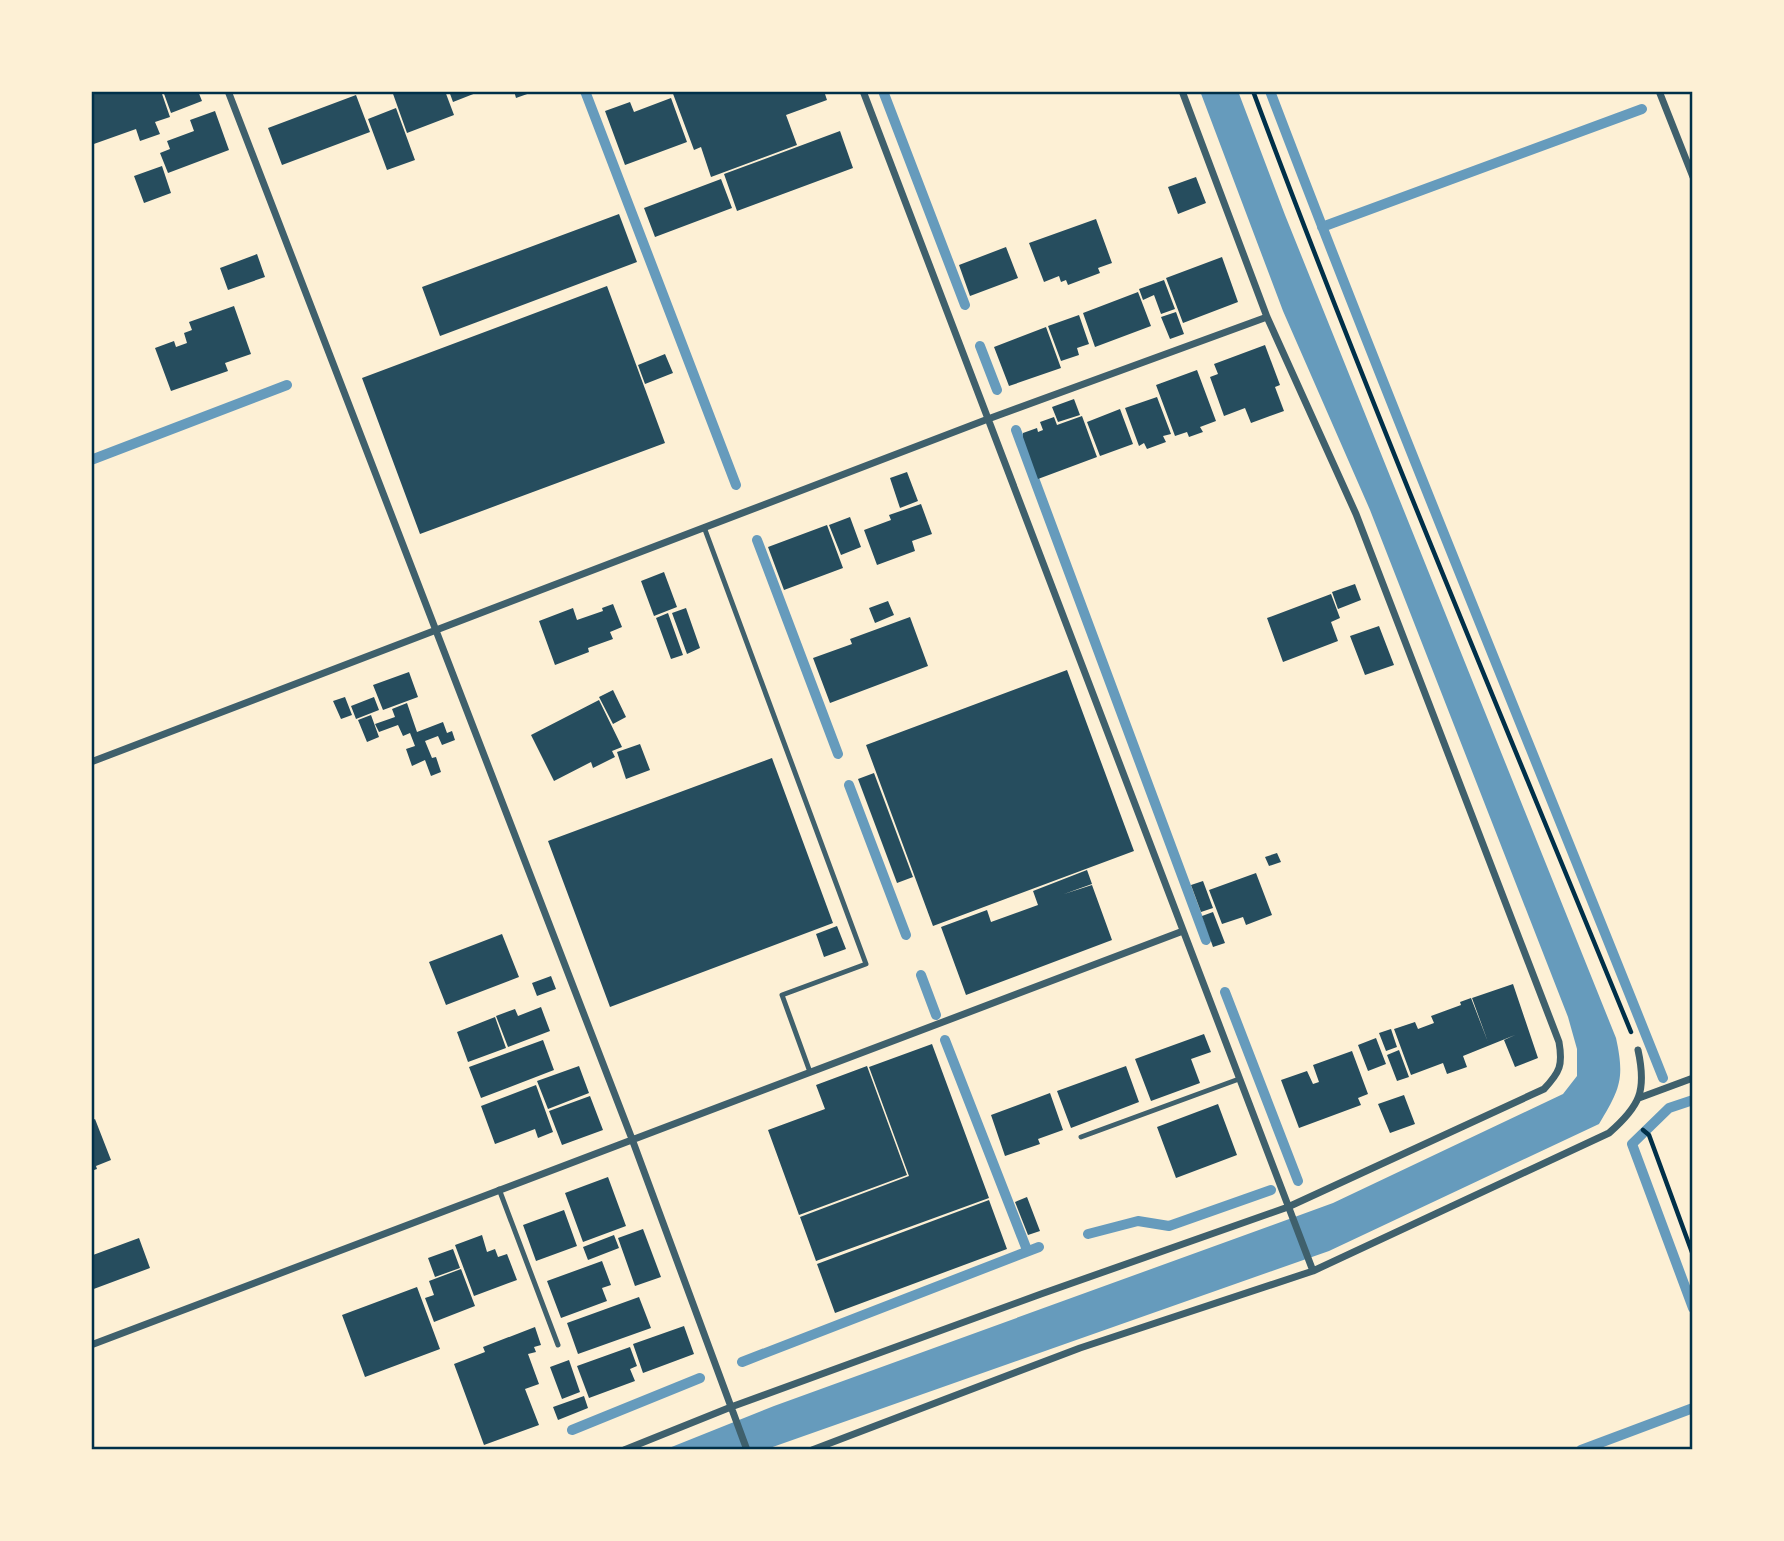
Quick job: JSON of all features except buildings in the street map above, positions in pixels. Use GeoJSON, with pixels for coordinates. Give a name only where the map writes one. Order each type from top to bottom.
{"type":"FeatureCollection","features":[{"type":"Feature","properties":{"kind":"street"},"geometry":{"type":"LineString","coordinates":[[228,91],[632,1139],[747,1450]]}},
{"type":"Feature","properties":{"kind":"street"},"geometry":{"type":"LineString","coordinates":[[863,91],[1313,1271]]}},
{"type":"Feature","properties":{"kind":"street"},"geometry":{"type":"LineString","coordinates":[[624,1450],[731,1407],[1041,1294],[1289,1211],[1544,1089],[1556,1076],[1562,1059],[1559,1042],[1356,514],[1267,317],[1182,91]]}},
{"type":"Feature","properties":{"kind":"street"},"geometry":{"type":"LineString","coordinates":[[1659,91],[1693,177]]}},
{"type":"Feature","properties":{"kind":"street"},"geometry":{"type":"LineString","coordinates":[[91,762],[988,419],[1267,317]]}},
{"type":"Feature","properties":{"kind":"street"},"geometry":{"type":"LineString","coordinates":[[91,1345],[1183,932]]}},
{"type":"Feature","properties":{"kind":"street"},"geometry":{"type":"LineString","coordinates":[[812,1450],[1080,1348],[1313,1271],[1609,1133],[1628,1116],[1639,1098],[1644,1075],[1638,1050]]}},
{"type":"Feature","properties":{"kind":"street"},"geometry":{"type":"LineString","coordinates":[[1639,1098],[1693,1078]]}},
{"type":"Feature","properties":{"kind":"lane"},"geometry":{"type":"LineString","coordinates":[[704,527],[866,964],[782,995],[810,1072]]}},
{"type":"Feature","properties":{"kind":"lane"},"geometry":{"type":"LineString","coordinates":[[1081,1137],[1240,1079]]}},
{"type":"Feature","properties":{"kind":"lane"},"geometry":{"type":"LineString","coordinates":[[499,1189],[558,1345]]}},
{"type":"Feature","properties":{"kind":"path"},"geometry":{"type":"LineString","coordinates":[[1254,91],[1297,208],[1426,532],[1638,1050]]}},
{"type":"Feature","properties":{"kind":"path"},"geometry":{"type":"LineString","coordinates":[[1649,1135],[1693,1255]]}},
{"type":"Feature","properties":{"kind":"water"},"geometry":{"type":"Polygon","coordinates":[[[1200,91],[1238,91],[1285,215],[1616,1038],[1620,1074],[1616,1092],[1599,1124],[1329,1251],[767,1449],[664,1450],[774,1406],[1333,1203],[1563,1094],[1577,1076],[1577,1049],[1568,1017],[1370,510],[1283,311],[1200,91]]]}},
{"type":"Feature","properties":{"kind":"waterway"},"geometry":{"type":"LineString","coordinates":[[585,91],[736,485]]}},
{"type":"Feature","properties":{"kind":"waterway"},"geometry":{"type":"LineString","coordinates":[[883,91],[965,305]]}},
{"type":"Feature","properties":{"kind":"waterway"},"geometry":{"type":"LineString","coordinates":[[1270,91],[1415,462],[1663,1078]]}},
{"type":"Feature","properties":{"kind":"waterway"},"geometry":{"type":"LineString","coordinates":[[1322,227],[1642,109]]}},
{"type":"Feature","properties":{"kind":"waterway"},"geometry":{"type":"LineString","coordinates":[[980,346],[997,390]]}},
{"type":"Feature","properties":{"kind":"waterway"},"geometry":{"type":"LineString","coordinates":[[91,460],[287,385]]}},
{"type":"Feature","properties":{"kind":"waterway"},"geometry":{"type":"LineString","coordinates":[[1016,430],[1206,940]]}},
{"type":"Feature","properties":{"kind":"waterway"},"geometry":{"type":"LineString","coordinates":[[757,540],[838,754]]}},
{"type":"Feature","properties":{"kind":"waterway"},"geometry":{"type":"LineString","coordinates":[[849,785],[906,935]]}},
{"type":"Feature","properties":{"kind":"waterway"},"geometry":{"type":"LineString","coordinates":[[921,975],[936,1015]]}},
{"type":"Feature","properties":{"kind":"waterway"},"geometry":{"type":"LineString","coordinates":[[1225,992],[1298,1181]]}},
{"type":"Feature","properties":{"kind":"waterway"},"geometry":{"type":"LineString","coordinates":[[945,1040],[1027,1250]]}},
{"type":"Feature","properties":{"kind":"waterway"},"geometry":{"type":"LineString","coordinates":[[1693,1100],[1669,1108],[1632,1144],[1693,1308]]}},
{"type":"Feature","properties":{"kind":"waterway"},"geometry":{"type":"LineString","coordinates":[[1088,1234],[1138,1221],[1169,1226],[1271,1190]]}},
{"type":"Feature","properties":{"kind":"waterway"},"geometry":{"type":"LineString","coordinates":[[742,1362],[1039,1247]]}},
{"type":"Feature","properties":{"kind":"waterway"},"geometry":{"type":"LineString","coordinates":[[572,1430],[700,1378]]}},
{"type":"Feature","properties":{"kind":"waterway"},"geometry":{"type":"LineString","coordinates":[[1581,1450],[1693,1408]]}}]}
